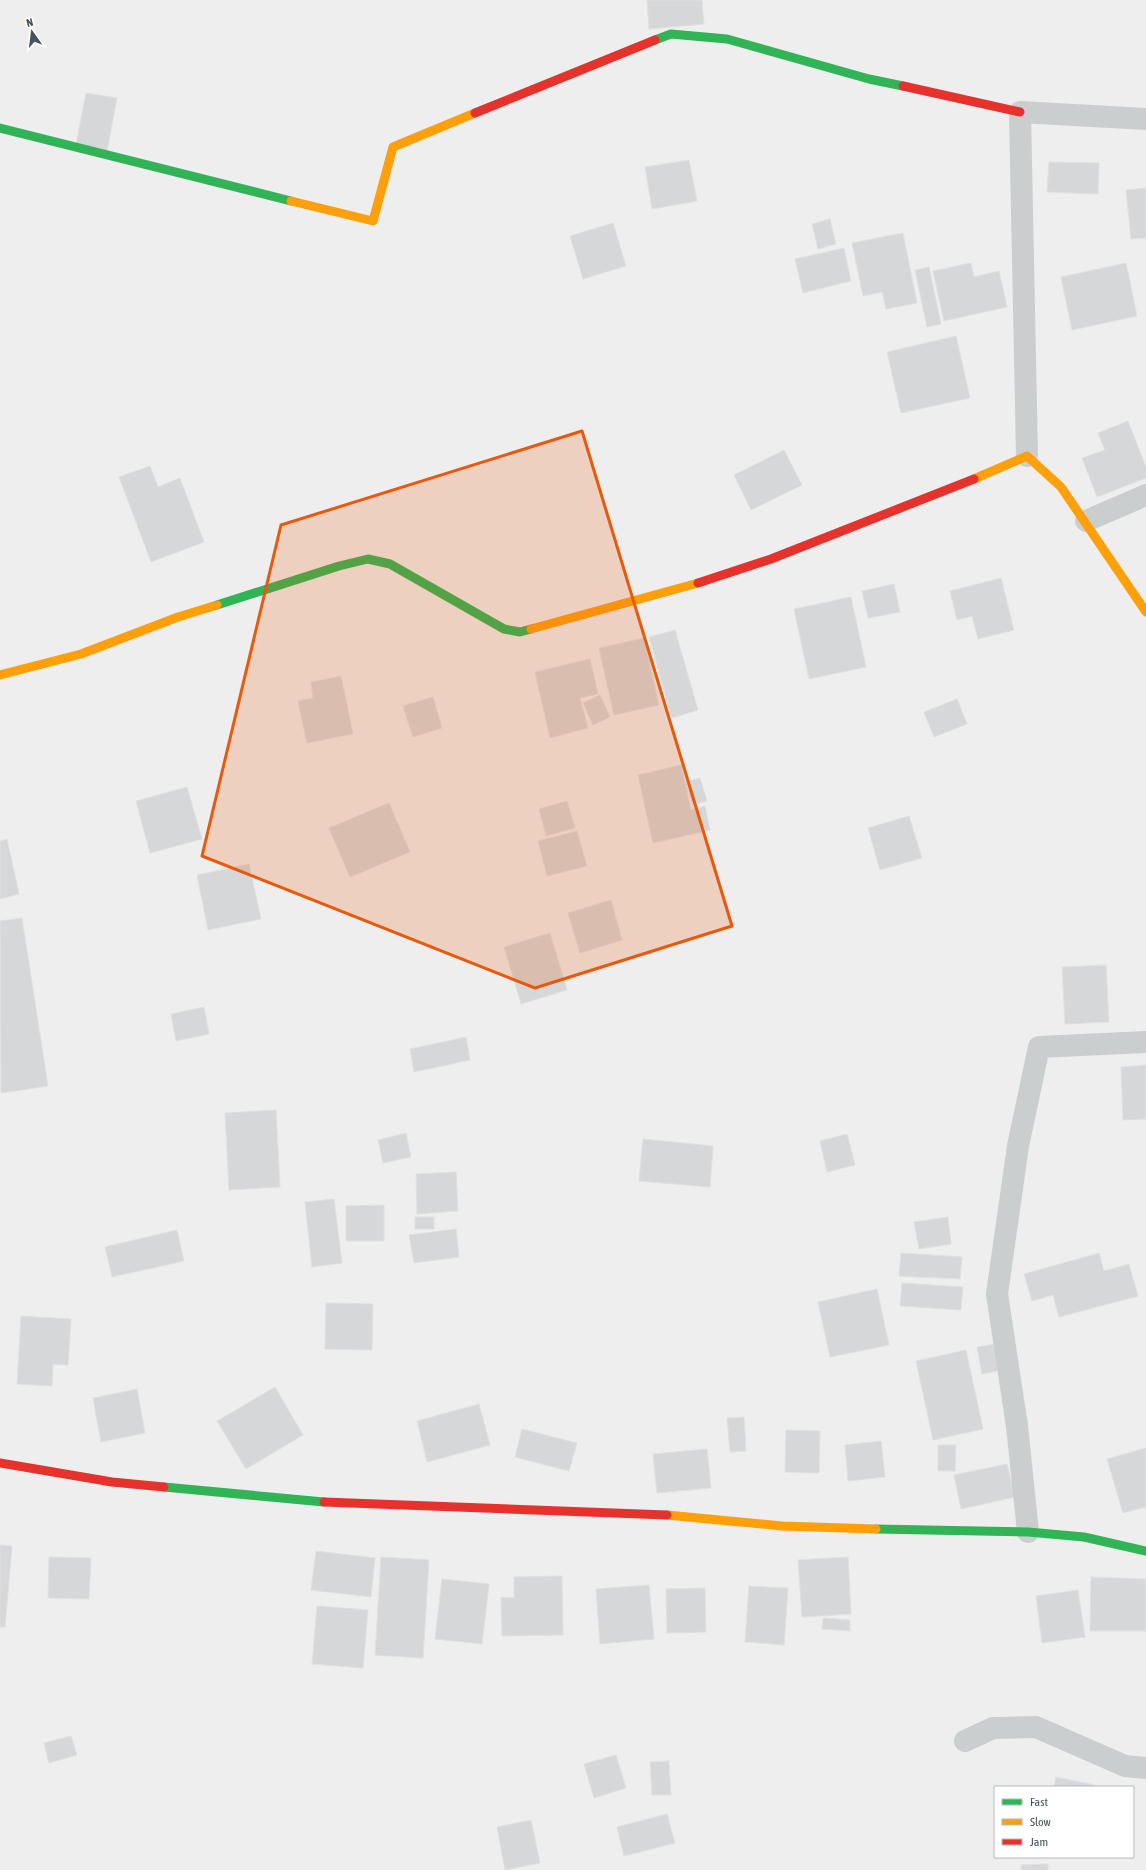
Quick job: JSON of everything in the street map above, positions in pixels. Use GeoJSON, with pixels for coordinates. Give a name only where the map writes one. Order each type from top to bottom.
{"type":"FeatureCollection","features":[{"type":"Feature","properties":{"kind":"street"},"geometry":{"type":"LineString","coordinates":[[0,128],[374,221],[393,147],[671,34],[727,39],[869,79],[1020,112],[1146,119]]}},
{"type":"Feature","properties":{"kind":"street"},"geometry":{"type":"LineString","coordinates":[[1020,112],[1027,456],[1062,487],[1146,612]]}},
{"type":"Feature","properties":{"kind":"street"},"geometry":{"type":"LineString","coordinates":[[0,675],[81,654],[178,617],[339,566],[368,559],[390,564],[504,628],[520,632],[678,590],[764,561],[1007,466],[1027,456]]}},
{"type":"Feature","properties":{"kind":"street"},"geometry":{"type":"LineString","coordinates":[[1086,522],[1146,495]]}},
{"type":"Feature","properties":{"kind":"street"},"geometry":{"type":"LineString","coordinates":[[1028,1532],[1017,1426],[997,1294],[1018,1146],[1039,1047],[1146,1042]]}},
{"type":"Feature","properties":{"kind":"street"},"geometry":{"type":"LineString","coordinates":[[0,1463],[112,1482],[336,1503],[462,1509],[684,1516],[782,1526],[824,1528],[1028,1532],[1084,1537],[1146,1551]]}},
{"type":"Feature","properties":{"kind":"street"},"geometry":{"type":"LineString","coordinates":[[965,1741],[993,1728],[1036,1727],[1125,1766],[1146,1768]]}},
{"type":"Feature","properties":{"kind":"highlighted area"},"geometry":{"type":"Polygon","coordinates":[[[582,431],[732,926],[535,988],[202,856],[281,525],[582,431]]]}},
{"type":"Feature","properties":{"kind":"building"},"geometry":{"type":"Polygon","coordinates":[[[647,0],[702,0],[704,24],[649,29],[647,0]]]}},
{"type":"Feature","properties":{"kind":"building"},"geometry":{"type":"Polygon","coordinates":[[[86,93],[117,98],[107,151],[76,145],[86,93]]]}},
{"type":"Feature","properties":{"kind":"building"},"geometry":{"type":"Polygon","coordinates":[[[689,160],[697,201],[652,209],[645,167],[689,160]]]}},
{"type":"Feature","properties":{"kind":"building"},"geometry":{"type":"Polygon","coordinates":[[[1049,162],[1099,163],[1098,194],[1047,192],[1049,162]]]}},
{"type":"Feature","properties":{"kind":"building"},"geometry":{"type":"Polygon","coordinates":[[[1146,188],[1146,238],[1131,239],[1126,190],[1146,188]]]}},
{"type":"Feature","properties":{"kind":"building"},"geometry":{"type":"Polygon","coordinates":[[[830,219],[836,244],[818,249],[812,224],[830,219]]]}},
{"type":"Feature","properties":{"kind":"building"},"geometry":{"type":"Polygon","coordinates":[[[613,223],[626,266],[583,279],[570,236],[613,223]]]}},
{"type":"Feature","properties":{"kind":"building"},"geometry":{"type":"Polygon","coordinates":[[[903,233],[917,303],[886,309],[882,292],[863,296],[852,243],[903,233]]]}},
{"type":"Feature","properties":{"kind":"building"},"geometry":{"type":"Polygon","coordinates":[[[844,248],[851,281],[803,293],[795,259],[844,248]]]}},
{"type":"Feature","properties":{"kind":"building"},"geometry":{"type":"Polygon","coordinates":[[[971,263],[974,277],[999,271],[1007,307],[944,321],[933,271],[971,263]]]}},
{"type":"Feature","properties":{"kind":"building"},"geometry":{"type":"Polygon","coordinates":[[[1126,263],[1137,316],[1072,330],[1061,277],[1126,263]]]}},
{"type":"Feature","properties":{"kind":"building"},"geometry":{"type":"Polygon","coordinates":[[[929,267],[941,324],[927,327],[915,270],[929,267]]]}},
{"type":"Feature","properties":{"kind":"building"},"geometry":{"type":"Polygon","coordinates":[[[956,336],[970,398],[901,413],[887,352],[956,336]]]}},
{"type":"Feature","properties":{"kind":"building"},"geometry":{"type":"Polygon","coordinates":[[[1128,421],[1146,467],[1146,478],[1097,497],[1082,458],[1105,450],[1098,433],[1128,421]]]}},
{"type":"Feature","properties":{"kind":"building"},"geometry":{"type":"Polygon","coordinates":[[[784,450],[802,485],[751,510],[734,475],[784,450]]]}},
{"type":"Feature","properties":{"kind":"building"},"geometry":{"type":"Polygon","coordinates":[[[150,466],[158,487],[180,478],[204,542],[151,562],[119,477],[150,466]]]}},
{"type":"Feature","properties":{"kind":"building"},"geometry":{"type":"Polygon","coordinates":[[[1001,578],[1014,630],[978,639],[972,616],[957,620],[950,591],[1001,578]]]}},
{"type":"Feature","properties":{"kind":"building"},"geometry":{"type":"Polygon","coordinates":[[[894,584],[900,612],[868,618],[862,591],[894,584]]]}},
{"type":"Feature","properties":{"kind":"building"},"geometry":{"type":"Polygon","coordinates":[[[851,597],[866,667],[809,679],[794,609],[851,597]]]}},
{"type":"Feature","properties":{"kind":"building"},"geometry":{"type":"Polygon","coordinates":[[[675,630],[698,710],[672,718],[649,637],[675,630]]]}},
{"type":"Feature","properties":{"kind":"building"},"geometry":{"type":"Polygon","coordinates":[[[644,638],[659,705],[614,715],[599,648],[644,638]]]}},
{"type":"Feature","properties":{"kind":"building"},"geometry":{"type":"Polygon","coordinates":[[[590,659],[598,694],[580,698],[588,728],[550,738],[535,672],[590,659]]]}},
{"type":"Feature","properties":{"kind":"building"},"geometry":{"type":"Polygon","coordinates":[[[341,676],[353,734],[307,743],[298,701],[313,698],[311,682],[341,676]]]}},
{"type":"Feature","properties":{"kind":"building"},"geometry":{"type":"Polygon","coordinates":[[[600,695],[610,717],[593,725],[583,703],[600,695]]]}},
{"type":"Feature","properties":{"kind":"building"},"geometry":{"type":"Polygon","coordinates":[[[433,697],[442,728],[413,737],[403,706],[433,697]]]}},
{"type":"Feature","properties":{"kind":"building"},"geometry":{"type":"Polygon","coordinates":[[[957,699],[967,724],[934,737],[924,712],[957,699]]]}},
{"type":"Feature","properties":{"kind":"building"},"geometry":{"type":"Polygon","coordinates":[[[681,765],[691,810],[705,806],[710,830],[653,843],[638,775],[681,765]]]}},
{"type":"Feature","properties":{"kind":"building"},"geometry":{"type":"Polygon","coordinates":[[[700,778],[707,801],[693,805],[686,782],[700,778]]]}},
{"type":"Feature","properties":{"kind":"building"},"geometry":{"type":"Polygon","coordinates":[[[187,787],[202,839],[150,853],[136,801],[187,787]]]}},
{"type":"Feature","properties":{"kind":"building"},"geometry":{"type":"Polygon","coordinates":[[[567,801],[575,828],[546,836],[539,809],[567,801]]]}},
{"type":"Feature","properties":{"kind":"building"},"geometry":{"type":"Polygon","coordinates":[[[389,803],[410,852],[350,877],[329,828],[389,803]]]}},
{"type":"Feature","properties":{"kind":"building"},"geometry":{"type":"Polygon","coordinates":[[[909,816],[922,858],[880,870],[868,828],[909,816]]]}},
{"type":"Feature","properties":{"kind":"building"},"geometry":{"type":"Polygon","coordinates":[[[577,831],[587,866],[547,876],[538,841],[577,831]]]}},
{"type":"Feature","properties":{"kind":"building"},"geometry":{"type":"Polygon","coordinates":[[[7,839],[19,894],[0,899],[0,841],[7,839]]]}},
{"type":"Feature","properties":{"kind":"building"},"geometry":{"type":"Polygon","coordinates":[[[249,864],[261,919],[208,930],[197,875],[249,864]]]}},
{"type":"Feature","properties":{"kind":"building"},"geometry":{"type":"Polygon","coordinates":[[[611,900],[622,940],[580,953],[568,913],[611,900]]]}},
{"type":"Feature","properties":{"kind":"building"},"geometry":{"type":"Polygon","coordinates":[[[22,918],[48,1086],[1,1093],[0,921],[22,918]]]}},
{"type":"Feature","properties":{"kind":"building"},"geometry":{"type":"Polygon","coordinates":[[[550,933],[567,990],[521,1004],[504,947],[550,933]]]}},
{"type":"Feature","properties":{"kind":"building"},"geometry":{"type":"Polygon","coordinates":[[[1106,965],[1109,1022],[1065,1024],[1062,967],[1106,965]]]}},
{"type":"Feature","properties":{"kind":"building"},"geometry":{"type":"Polygon","coordinates":[[[204,1007],[209,1034],[176,1041],[171,1014],[204,1007]]]}},
{"type":"Feature","properties":{"kind":"building"},"geometry":{"type":"Polygon","coordinates":[[[466,1037],[470,1060],[414,1072],[410,1049],[466,1037]]]}},
{"type":"Feature","properties":{"kind":"building"},"geometry":{"type":"Polygon","coordinates":[[[1146,1065],[1146,1119],[1123,1120],[1121,1067],[1146,1065]]]}},
{"type":"Feature","properties":{"kind":"building"},"geometry":{"type":"Polygon","coordinates":[[[276,1110],[280,1187],[229,1190],[225,1113],[276,1110]]]}},
{"type":"Feature","properties":{"kind":"building"},"geometry":{"type":"Polygon","coordinates":[[[406,1133],[411,1157],[383,1163],[378,1140],[406,1133]]]}},
{"type":"Feature","properties":{"kind":"building"},"geometry":{"type":"Polygon","coordinates":[[[847,1134],[855,1165],[827,1172],[820,1141],[847,1134]]]}},
{"type":"Feature","properties":{"kind":"building"},"geometry":{"type":"Polygon","coordinates":[[[643,1139],[713,1146],[710,1187],[639,1181],[643,1139]]]}},
{"type":"Feature","properties":{"kind":"building"},"geometry":{"type":"Polygon","coordinates":[[[456,1172],[458,1211],[417,1214],[416,1174],[456,1172]]]}},
{"type":"Feature","properties":{"kind":"building"},"geometry":{"type":"Polygon","coordinates":[[[334,1199],[342,1263],[312,1267],[305,1202],[334,1199]]]}},
{"type":"Feature","properties":{"kind":"building"},"geometry":{"type":"Polygon","coordinates":[[[384,1205],[384,1241],[346,1241],[346,1206],[384,1205]]]}},
{"type":"Feature","properties":{"kind":"building"},"geometry":{"type":"Polygon","coordinates":[[[415,1217],[434,1217],[434,1229],[415,1229],[415,1217]]]}},
{"type":"Feature","properties":{"kind":"building"},"geometry":{"type":"Polygon","coordinates":[[[948,1217],[951,1244],[919,1249],[914,1222],[948,1217]]]}},
{"type":"Feature","properties":{"kind":"building"},"geometry":{"type":"Polygon","coordinates":[[[456,1229],[459,1257],[414,1263],[409,1235],[456,1229]]]}},
{"type":"Feature","properties":{"kind":"building"},"geometry":{"type":"Polygon","coordinates":[[[177,1230],[184,1261],[112,1277],[105,1247],[177,1230]]]}},
{"type":"Feature","properties":{"kind":"building"},"geometry":{"type":"Polygon","coordinates":[[[901,1253],[962,1257],[960,1279],[899,1276],[901,1253]]]}},
{"type":"Feature","properties":{"kind":"building"},"geometry":{"type":"Polygon","coordinates":[[[1099,1253],[1104,1271],[1129,1264],[1138,1296],[1059,1317],[1053,1295],[1032,1301],[1024,1274],[1099,1253]]]}},
{"type":"Feature","properties":{"kind":"building"},"geometry":{"type":"Polygon","coordinates":[[[902,1283],[963,1287],[961,1310],[900,1306],[902,1283]]]}},
{"type":"Feature","properties":{"kind":"building"},"geometry":{"type":"Polygon","coordinates":[[[877,1289],[889,1345],[830,1357],[818,1302],[877,1289]]]}},
{"type":"Feature","properties":{"kind":"building"},"geometry":{"type":"Polygon","coordinates":[[[326,1303],[373,1304],[372,1350],[325,1349],[326,1303]]]}},
{"type":"Feature","properties":{"kind":"building"},"geometry":{"type":"Polygon","coordinates":[[[21,1316],[71,1319],[68,1365],[53,1364],[52,1386],[17,1384],[21,1316]]]}},
{"type":"Feature","properties":{"kind":"building"},"geometry":{"type":"Polygon","coordinates":[[[1003,1343],[1008,1369],[982,1374],[977,1347],[1003,1343]]]}},
{"type":"Feature","properties":{"kind":"building"},"geometry":{"type":"Polygon","coordinates":[[[966,1350],[983,1429],[933,1440],[916,1361],[966,1350]]]}},
{"type":"Feature","properties":{"kind":"building"},"geometry":{"type":"Polygon","coordinates":[[[275,1387],[303,1435],[246,1469],[217,1421],[275,1387]]]}},
{"type":"Feature","properties":{"kind":"building"},"geometry":{"type":"Polygon","coordinates":[[[137,1389],[145,1433],[101,1442],[93,1398],[137,1389]]]}},
{"type":"Feature","properties":{"kind":"building"},"geometry":{"type":"Polygon","coordinates":[[[479,1404],[490,1445],[427,1462],[417,1421],[479,1404]]]}},
{"type":"Feature","properties":{"kind":"building"},"geometry":{"type":"Polygon","coordinates":[[[744,1417],[746,1451],[730,1452],[727,1418],[744,1417]]]}},
{"type":"Feature","properties":{"kind":"building"},"geometry":{"type":"Polygon","coordinates":[[[522,1429],[577,1443],[569,1471],[515,1457],[522,1429]]]}},
{"type":"Feature","properties":{"kind":"building"},"geometry":{"type":"Polygon","coordinates":[[[786,1430],[820,1431],[819,1473],[785,1472],[786,1430]]]}},
{"type":"Feature","properties":{"kind":"building"},"geometry":{"type":"Polygon","coordinates":[[[881,1441],[885,1477],[848,1481],[845,1445],[881,1441]]]}},
{"type":"Feature","properties":{"kind":"building"},"geometry":{"type":"Polygon","coordinates":[[[938,1445],[956,1445],[955,1471],[938,1471],[938,1445]]]}},
{"type":"Feature","properties":{"kind":"building"},"geometry":{"type":"Polygon","coordinates":[[[1146,1448],[1146,1507],[1123,1513],[1107,1459],[1146,1448]]]}},
{"type":"Feature","properties":{"kind":"building"},"geometry":{"type":"Polygon","coordinates":[[[707,1449],[711,1488],[657,1493],[653,1454],[707,1449]]]}},
{"type":"Feature","properties":{"kind":"building"},"geometry":{"type":"Polygon","coordinates":[[[1007,1464],[1015,1497],[961,1509],[954,1475],[1007,1464]]]}},
{"type":"Feature","properties":{"kind":"building"},"geometry":{"type":"Polygon","coordinates":[[[0,1545],[12,1546],[5,1627],[0,1627],[0,1545]]]}},
{"type":"Feature","properties":{"kind":"building"},"geometry":{"type":"Polygon","coordinates":[[[316,1551],[375,1558],[371,1597],[311,1590],[316,1551]]]}},
{"type":"Feature","properties":{"kind":"building"},"geometry":{"type":"Polygon","coordinates":[[[49,1557],[91,1558],[89,1599],[48,1598],[49,1557]]]}},
{"type":"Feature","properties":{"kind":"building"},"geometry":{"type":"Polygon","coordinates":[[[381,1557],[429,1560],[423,1658],[375,1655],[381,1557]]]}},
{"type":"Feature","properties":{"kind":"building"},"geometry":{"type":"Polygon","coordinates":[[[848,1557],[851,1614],[802,1617],[798,1560],[848,1557]]]}},
{"type":"Feature","properties":{"kind":"building"},"geometry":{"type":"Polygon","coordinates":[[[562,1576],[563,1635],[502,1636],[501,1597],[514,1598],[514,1577],[562,1576]]]}},
{"type":"Feature","properties":{"kind":"building"},"geometry":{"type":"Polygon","coordinates":[[[1091,1577],[1146,1579],[1146,1631],[1090,1631],[1091,1577]]]}},
{"type":"Feature","properties":{"kind":"building"},"geometry":{"type":"Polygon","coordinates":[[[442,1579],[489,1584],[482,1644],[435,1639],[442,1579]]]}},
{"type":"Feature","properties":{"kind":"building"},"geometry":{"type":"Polygon","coordinates":[[[649,1585],[654,1639],[600,1644],[596,1589],[649,1585]]]}},
{"type":"Feature","properties":{"kind":"building"},"geometry":{"type":"Polygon","coordinates":[[[749,1586],[788,1588],[784,1645],[745,1642],[749,1586]]]}},
{"type":"Feature","properties":{"kind":"building"},"geometry":{"type":"Polygon","coordinates":[[[705,1588],[706,1632],[667,1633],[666,1589],[705,1588]]]}},
{"type":"Feature","properties":{"kind":"building"},"geometry":{"type":"Polygon","coordinates":[[[1078,1590],[1085,1637],[1042,1643],[1036,1596],[1078,1590]]]}},
{"type":"Feature","properties":{"kind":"building"},"geometry":{"type":"Polygon","coordinates":[[[317,1606],[368,1610],[363,1668],[312,1664],[317,1606]]]}},
{"type":"Feature","properties":{"kind":"building"},"geometry":{"type":"Polygon","coordinates":[[[823,1618],[850,1620],[850,1631],[822,1629],[823,1618]]]}},
{"type":"Feature","properties":{"kind":"building"},"geometry":{"type":"Polygon","coordinates":[[[71,1736],[77,1755],[49,1763],[44,1743],[71,1736]]]}},
{"type":"Feature","properties":{"kind":"building"},"geometry":{"type":"Polygon","coordinates":[[[616,1755],[626,1788],[594,1798],[584,1764],[616,1755]]]}},
{"type":"Feature","properties":{"kind":"building"},"geometry":{"type":"Polygon","coordinates":[[[669,1761],[671,1795],[652,1795],[650,1762],[669,1761]]]}},
{"type":"Feature","properties":{"kind":"building"},"geometry":{"type":"Polygon","coordinates":[[[1056,1777],[1095,1785],[1095,1786],[1054,1786],[1056,1777]]]}},
{"type":"Feature","properties":{"kind":"building"},"geometry":{"type":"Polygon","coordinates":[[[667,1814],[675,1843],[624,1856],[617,1827],[667,1814]]]}},
{"type":"Feature","properties":{"kind":"building"},"geometry":{"type":"Polygon","coordinates":[[[531,1820],[540,1863],[505,1870],[497,1827],[531,1820]]]}},
{"type":"Feature","properties":{"kind":"building"},"geometry":{"type":"Polygon","coordinates":[[[1048,1864],[1048,1870],[1021,1870],[1021,1865],[1048,1864]]]}},
{"type":"Feature","properties":{"kind":"traffic: fast"},"geometry":{"type":"LineString","coordinates":[[655,40],[671,34],[727,39],[869,79],[903,86]]}},
{"type":"Feature","properties":{"kind":"traffic: fast"},"geometry":{"type":"LineString","coordinates":[[0,128],[291,201]]}},
{"type":"Feature","properties":{"kind":"traffic: fast"},"geometry":{"type":"LineString","coordinates":[[217,605],[339,566],[368,559],[390,564],[504,629],[520,632],[531,629]]}},
{"type":"Feature","properties":{"kind":"traffic: fast"},"geometry":{"type":"LineString","coordinates":[[164,1487],[324,1502]]}},
{"type":"Feature","properties":{"kind":"traffic: fast"},"geometry":{"type":"LineString","coordinates":[[876,1529],[1028,1532],[1084,1537],[1146,1551]]}},
{"type":"Feature","properties":{"kind":"traffic: slow"},"geometry":{"type":"LineString","coordinates":[[291,201],[373,221],[393,147],[475,113]]}},
{"type":"Feature","properties":{"kind":"traffic: slow"},"geometry":{"type":"LineString","coordinates":[[974,479],[1027,456],[1061,487],[1146,612]]}},
{"type":"Feature","properties":{"kind":"traffic: slow"},"geometry":{"type":"LineString","coordinates":[[531,629],[698,583]]}},
{"type":"Feature","properties":{"kind":"traffic: slow"},"geometry":{"type":"LineString","coordinates":[[0,675],[81,654],[178,617],[217,605]]}},
{"type":"Feature","properties":{"kind":"traffic: slow"},"geometry":{"type":"LineString","coordinates":[[667,1515],[782,1526],[876,1529]]}},
{"type":"Feature","properties":{"kind":"traffic: jam"},"geometry":{"type":"LineString","coordinates":[[475,113],[655,40]]}},
{"type":"Feature","properties":{"kind":"traffic: jam"},"geometry":{"type":"LineString","coordinates":[[903,86],[1020,112]]}},
{"type":"Feature","properties":{"kind":"traffic: jam"},"geometry":{"type":"LineString","coordinates":[[698,583],[771,559],[974,479]]}},
{"type":"Feature","properties":{"kind":"traffic: jam"},"geometry":{"type":"LineString","coordinates":[[0,1463],[112,1482],[164,1487]]}},
{"type":"Feature","properties":{"kind":"traffic: jam"},"geometry":{"type":"LineString","coordinates":[[324,1502],[667,1515]]}}]}
